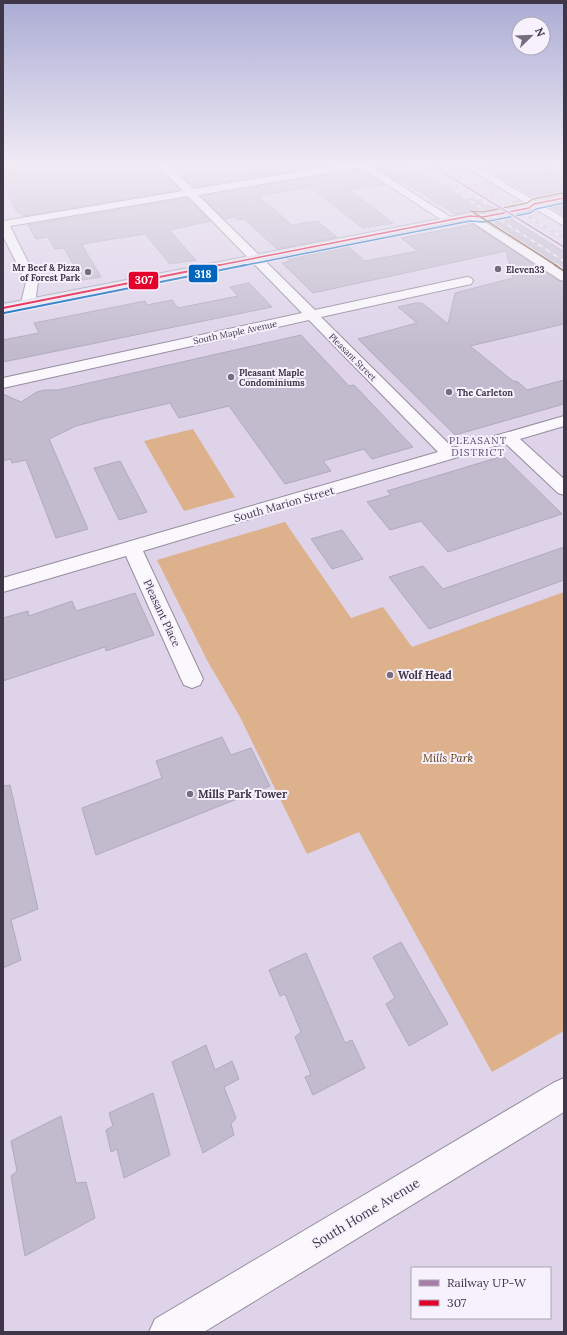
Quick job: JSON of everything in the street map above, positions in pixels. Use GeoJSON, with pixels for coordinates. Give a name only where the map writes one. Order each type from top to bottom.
{"type":"FeatureCollection","features":[{"type":"Feature","properties":{"kind":"main road"},"geometry":{"type":"LineString","coordinates":[[3,308],[423,225]]}},
{"type":"Feature","properties":{"kind":"street"},"geometry":{"type":"LineString","coordinates":[[4,225],[32,282],[28,303]]}},
{"type":"Feature","properties":{"kind":"street","name":"Pleasant Street"},"geometry":{"type":"LineString","coordinates":[[222,225],[450,455]]}},
{"type":"Feature","properties":{"kind":"street"},"geometry":{"type":"LineString","coordinates":[[484,225],[564,277]]}},
{"type":"Feature","properties":{"kind":"street","name":"South Maple Avenue"},"geometry":{"type":"LineString","coordinates":[[3,383],[468,281]]}},
{"type":"Feature","properties":{"kind":"street","name":"South Marion Street"},"geometry":{"type":"LineString","coordinates":[[3,585],[564,422]]}},
{"type":"Feature","properties":{"kind":"street"},"geometry":{"type":"LineString","coordinates":[[508,438],[564,489]]}},
{"type":"Feature","properties":{"kind":"street","name":"Pleasant Place"},"geometry":{"type":"LineString","coordinates":[[132,548],[192,679]]}},
{"type":"Feature","properties":{"kind":"street","name":"South Home Avenue"},"geometry":{"type":"LineString","coordinates":[[168,1332],[564,1094]]}},
{"type":"Feature","properties":{"kind":"green space"},"geometry":{"type":"Polygon","coordinates":[[[193,429],[235,497],[184,511],[144,441],[193,429]]]}},
{"type":"Feature","properties":{"kind":"green space","name":"Mills Park"},"geometry":{"type":"Polygon","coordinates":[[[285,522],[351,618],[383,607],[412,647],[564,592],[564,1031],[492,1072],[359,832],[307,854],[240,717],[208,662],[157,560],[285,522]]]}},
{"type":"Feature","properties":{"kind":"building"},"geometry":{"type":"Polygon","coordinates":[[[28,225],[191,225],[169,230],[196,260],[170,264],[145,234],[88,243],[82,245],[101,277],[82,280],[64,248],[55,249],[48,237],[36,239],[28,225]]]}},
{"type":"Feature","properties":{"kind":"building"},"geometry":{"type":"Polygon","coordinates":[[[251,225],[322,225],[337,237],[277,249],[251,225]]]}},
{"type":"Feature","properties":{"kind":"building"},"geometry":{"type":"Polygon","coordinates":[[[360,225],[379,225],[363,228],[360,225]]]}},
{"type":"Feature","properties":{"kind":"building"},"geometry":{"type":"Polygon","coordinates":[[[475,225],[559,281],[564,282],[564,324],[470,346],[513,381],[518,382],[527,390],[564,380],[564,404],[455,435],[358,339],[417,323],[398,307],[415,303],[422,303],[448,324],[455,293],[513,278],[506,251],[313,293],[282,263],[290,261],[286,257],[346,245],[365,261],[418,251],[401,238],[475,225]]]}},
{"type":"Feature","properties":{"kind":"building"},"geometry":{"type":"Polygon","coordinates":[[[492,225],[521,225],[564,252],[564,269],[492,225]]]}},
{"type":"Feature","properties":{"kind":"building"},"geometry":{"type":"Polygon","coordinates":[[[249,283],[272,307],[3,362],[3,340],[39,333],[34,323],[145,301],[147,305],[172,300],[178,308],[238,296],[230,287],[249,283]]]}},
{"type":"Feature","properties":{"kind":"building"},"geometry":{"type":"Polygon","coordinates":[[[301,335],[349,386],[354,385],[413,447],[372,459],[364,449],[323,461],[331,471],[285,484],[229,406],[179,418],[170,403],[102,419],[76,426],[49,439],[88,529],[56,538],[26,460],[12,463],[11,459],[3,461],[3,394],[21,402],[37,392],[44,390],[58,390],[301,335]]]}},
{"type":"Feature","properties":{"kind":"building"},"geometry":{"type":"Polygon","coordinates":[[[503,456],[562,514],[448,552],[421,521],[390,530],[367,502],[391,495],[387,491],[503,456]]]}},
{"type":"Feature","properties":{"kind":"building"},"geometry":{"type":"Polygon","coordinates":[[[120,461],[147,512],[119,520],[94,468],[120,461]]]}},
{"type":"Feature","properties":{"kind":"building"},"geometry":{"type":"Polygon","coordinates":[[[342,530],[363,559],[332,569],[311,539],[342,530]]]}},
{"type":"Feature","properties":{"kind":"building"},"geometry":{"type":"Polygon","coordinates":[[[564,547],[564,580],[429,629],[389,577],[423,566],[443,589],[564,547]]]}},
{"type":"Feature","properties":{"kind":"building"},"geometry":{"type":"Polygon","coordinates":[[[135,593],[154,635],[106,651],[105,647],[3,681],[3,618],[28,611],[29,616],[72,601],[76,611],[135,593]]]}},
{"type":"Feature","properties":{"kind":"building","name":"Mills Park Tower"},"geometry":{"type":"Polygon","coordinates":[[[222,737],[231,755],[251,748],[270,786],[96,855],[82,808],[162,778],[156,761],[222,737]]]}},
{"type":"Feature","properties":{"kind":"building"},"geometry":{"type":"Polygon","coordinates":[[[10,785],[38,909],[11,920],[21,960],[3,968],[3,786],[10,785]]]}},
{"type":"Feature","properties":{"kind":"building"},"geometry":{"type":"Polygon","coordinates":[[[401,942],[448,1024],[409,1046],[386,1004],[395,998],[373,957],[401,942]]]}},
{"type":"Feature","properties":{"kind":"building"},"geometry":{"type":"Polygon","coordinates":[[[306,953],[345,1043],[352,1040],[365,1068],[313,1095],[305,1077],[311,1075],[295,1037],[301,1032],[285,994],[280,996],[269,970],[306,953]]]}},
{"type":"Feature","properties":{"kind":"building"},"geometry":{"type":"Polygon","coordinates":[[[206,1045],[215,1070],[232,1061],[239,1079],[224,1087],[236,1118],[231,1124],[234,1135],[203,1153],[172,1062],[206,1045]]]}},
{"type":"Feature","properties":{"kind":"building"},"geometry":{"type":"Polygon","coordinates":[[[153,1093],[170,1155],[124,1178],[117,1149],[111,1152],[106,1130],[113,1126],[109,1113],[153,1093]]]}},
{"type":"Feature","properties":{"kind":"building"},"geometry":{"type":"Polygon","coordinates":[[[61,1116],[76,1183],[86,1182],[95,1218],[25,1256],[11,1176],[17,1171],[11,1141],[61,1116]]]}},
{"type":"Feature","properties":{"kind":"railway"},"geometry":{"type":"LineString","coordinates":[[508,225],[564,261]]}},
{"type":"Feature","properties":{"kind":"railway"},"geometry":{"type":"LineString","coordinates":[[543,225],[564,238]]}},
{"type":"Feature","properties":{"kind":"rail line","name":"UP-W"},"geometry":{"type":"LineString","coordinates":[[529,225],[564,247]]}},
{"type":"Feature","properties":{"kind":"transit line","name":"307"},"geometry":{"type":"LineString","coordinates":[[3,308],[423,225]]}},
{"type":"Feature","properties":{"kind":"transit line","name":"318"},"geometry":{"type":"LineString","coordinates":[[4,313],[448,225]]}},
{"type":"Feature","properties":{"kind":"transit line"},"geometry":{"type":"LineString","coordinates":[[494,225],[564,271]]}},
{"type":"Feature","properties":{"kind":"place","name":"Eleven33"},"geometry":{"type":"Point","coordinates":[498,269]}},
{"type":"Feature","properties":{"kind":"place","name":"Mr Beef & Pizza of Forest Park"},"geometry":{"type":"Point","coordinates":[88,272]}},
{"type":"Feature","properties":{"kind":"place","name":"Pleasant Maple Condominiums"},"geometry":{"type":"Point","coordinates":[231,377]}},
{"type":"Feature","properties":{"kind":"place","name":"The Carleton"},"geometry":{"type":"Point","coordinates":[449,392]}},
{"type":"Feature","properties":{"kind":"place","name":"Wolf Head"},"geometry":{"type":"Point","coordinates":[390,675]}},
{"type":"Feature","properties":{"kind":"place","name":"Mills Park Tower"},"geometry":{"type":"Point","coordinates":[190,794]}},
{"type":"Feature","properties":{"kind":"district","name":"PLEASANT DISTRICT"},"geometry":{"type":"Point","coordinates":[478,446]}}]}
